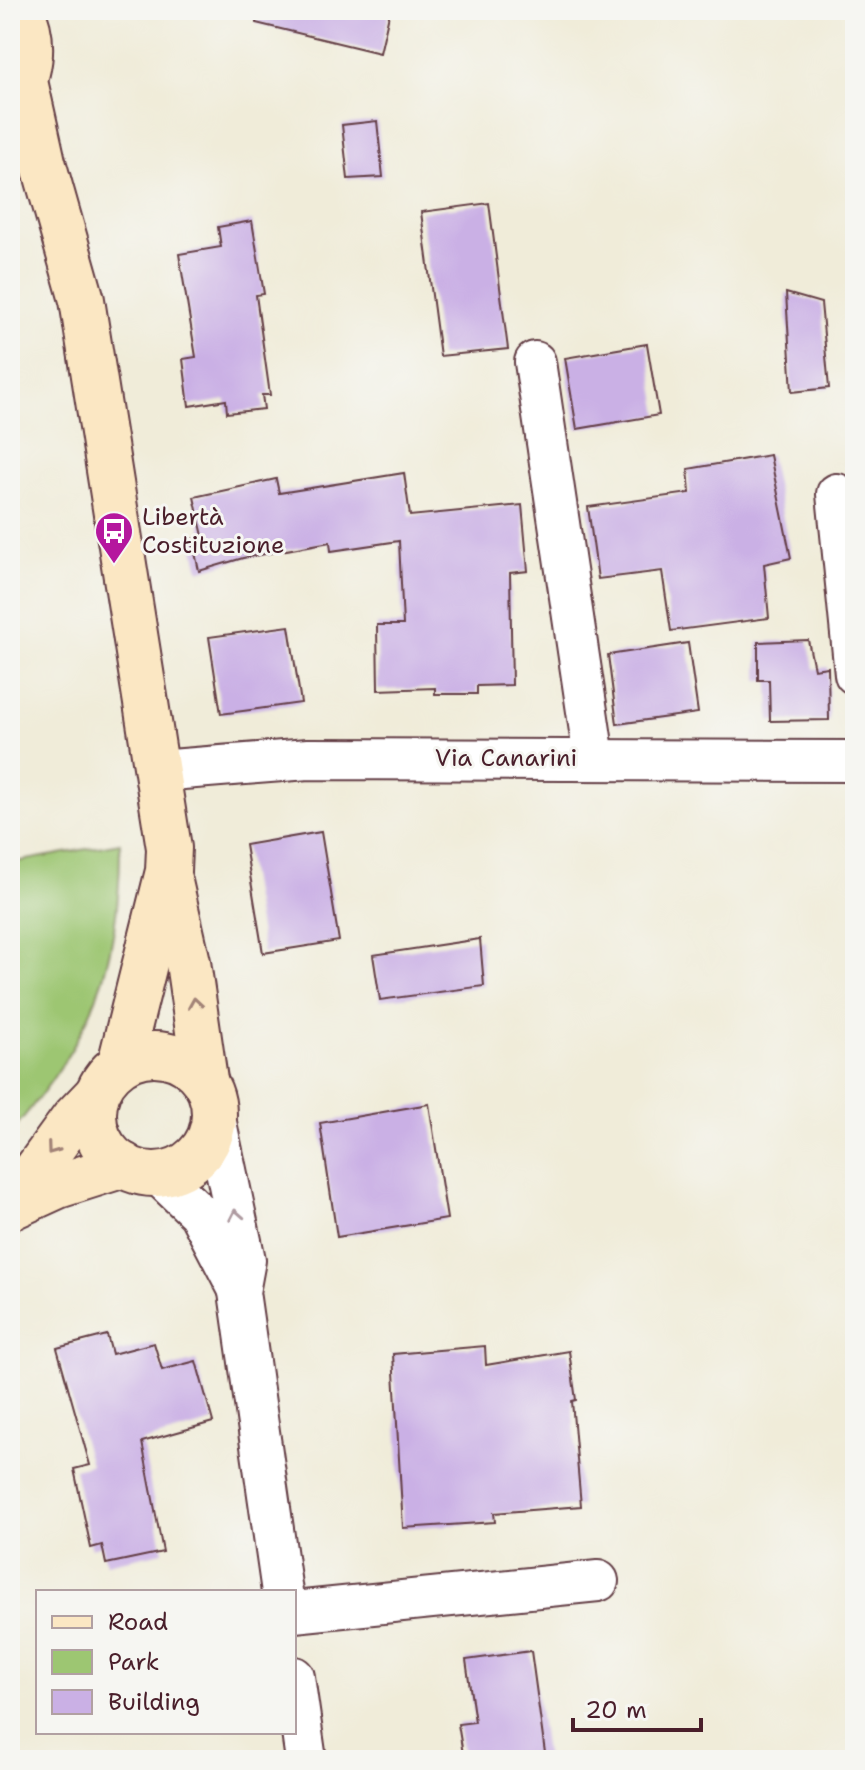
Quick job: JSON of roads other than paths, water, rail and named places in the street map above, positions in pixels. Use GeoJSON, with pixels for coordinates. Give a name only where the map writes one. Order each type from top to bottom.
{"type":"FeatureCollection","features":[{"type":"Feature","properties":{"kind":"street"},"geometry":{"type":"LineString","coordinates":[[21,10],[31,49],[17,94],[43,162],[82,300],[169,848],[168,871],[109,1079],[94,1107],[98,1134],[104,1147],[140,1169],[199,1213],[239,1292],[282,1590]]}},
{"type":"Feature","properties":{"kind":"street"},"geometry":{"type":"LineString","coordinates":[[10,168],[64,234]]}},
{"type":"Feature","properties":{"kind":"street"},"geometry":{"type":"LineString","coordinates":[[535,362],[594,758]]}},
{"type":"Feature","properties":{"kind":"street"},"geometry":{"type":"LineString","coordinates":[[837,494],[855,674]]}},
{"type":"Feature","properties":{"kind":"street","name":"Via Canarini"},"geometry":{"type":"LineString","coordinates":[[158,771],[308,759],[855,761]]}},
{"type":"Feature","properties":{"kind":"street"},"geometry":{"type":"LineString","coordinates":[[168,871],[188,962],[210,1099],[245,1260],[239,1292]]}},
{"type":"Feature","properties":{"kind":"street"},"geometry":{"type":"LineString","coordinates":[[166,1054],[194,1068],[210,1099],[206,1146],[196,1157],[171,1171],[140,1169],[58,1186],[10,1207],[74,1118],[134,1057],[166,1054]]}},
{"type":"Feature","properties":{"kind":"street"},"geometry":{"type":"LineString","coordinates":[[296,1612],[598,1581]]}},
{"type":"Feature","properties":{"kind":"street"},"geometry":{"type":"LineString","coordinates":[[296,1691],[306,1760]]}},
{"type":"Feature","properties":{"kind":"place","name":"Libertà Costituzione"},"geometry":{"type":"Point","coordinates":[114,565]}}]}
